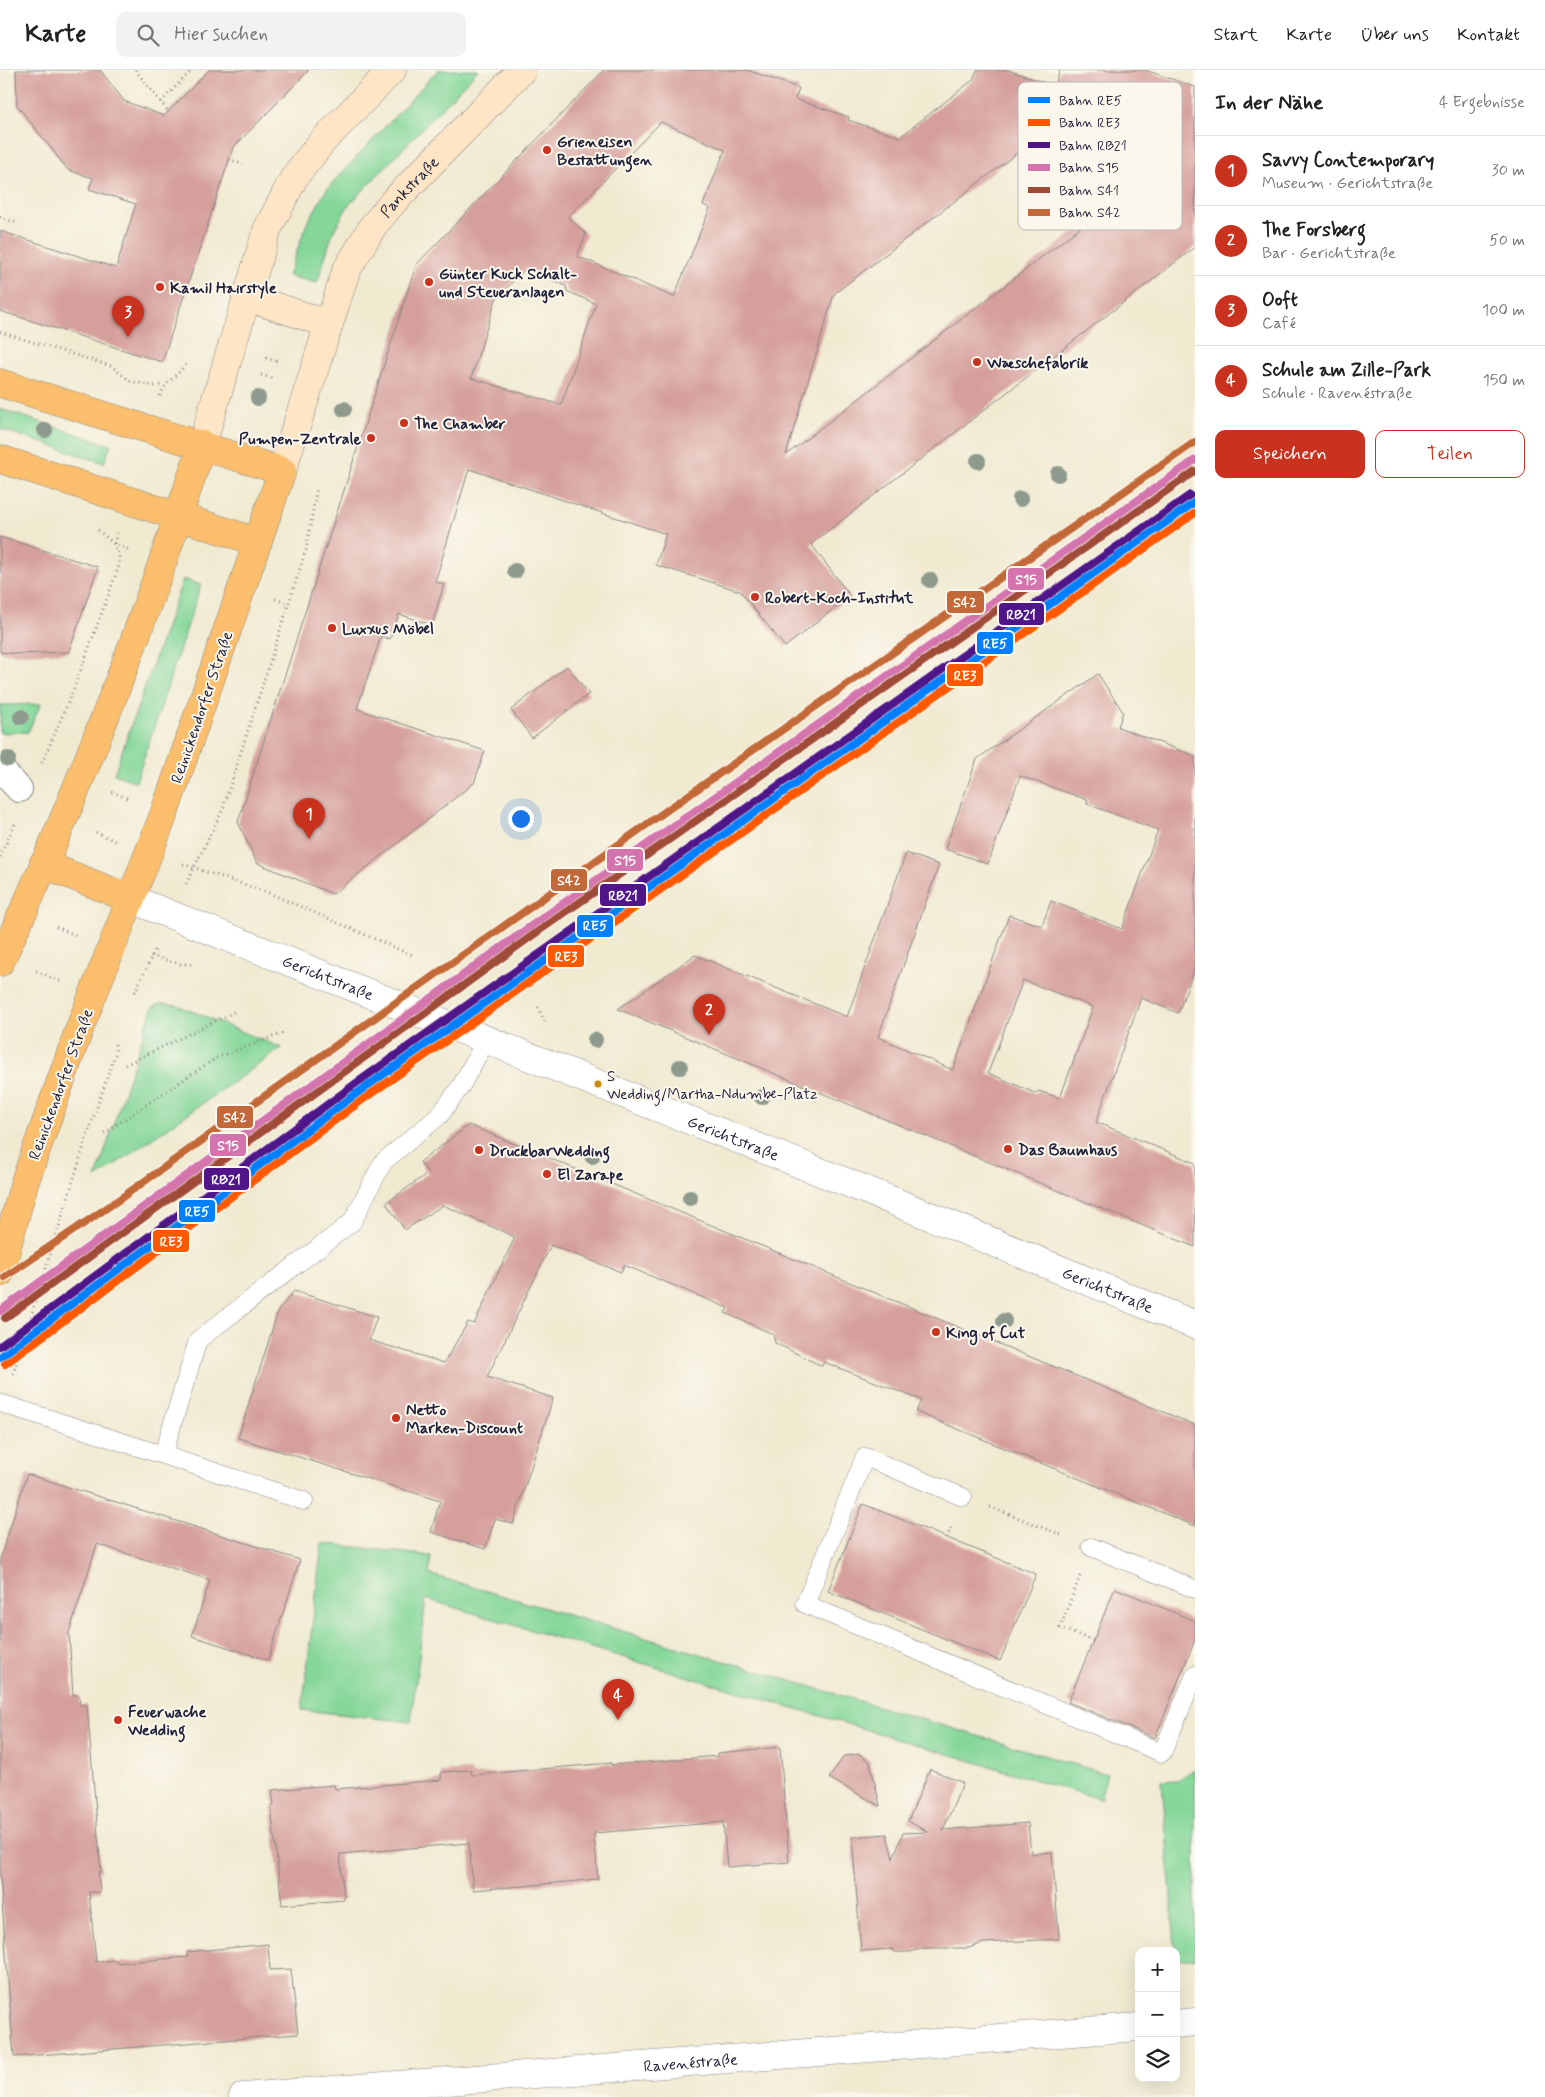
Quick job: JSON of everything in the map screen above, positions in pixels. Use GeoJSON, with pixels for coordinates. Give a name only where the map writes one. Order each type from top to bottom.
{"type":"FeatureCollection","features":[{"type":"Feature","properties":{"kind":"main road"},"geometry":{"type":"LineString","coordinates":[[0,962],[92,753],[179,517],[267,230],[296,176],[322,142],[392,70]]}},
{"type":"Feature","properties":{"kind":"main road","name":"Pankstraße"},"geometry":{"type":"LineString","coordinates":[[282,471],[346,271],[373,226],[522,70]]}},
{"type":"Feature","properties":{"kind":"main road"},"geometry":{"type":"LineString","coordinates":[[246,297],[329,324]]}},
{"type":"Feature","properties":{"kind":"main road"},"geometry":{"type":"LineString","coordinates":[[0,383],[282,471]]}},
{"type":"Feature","properties":{"kind":"main road"},"geometry":{"type":"LineString","coordinates":[[0,459],[258,542]]}},
{"type":"Feature","properties":{"kind":"main road","name":"Reinickendorfer Straße"},"geometry":{"type":"LineString","coordinates":[[0,1273],[24,1184],[79,1030],[164,814],[282,471]]}},
{"type":"Feature","properties":{"kind":"main road"},"geometry":{"type":"LineString","coordinates":[[43,864],[130,899]]}},
{"type":"Feature","properties":{"kind":"street"},"geometry":{"type":"LineString","coordinates":[[0,770],[19,789]]}},
{"type":"Feature","properties":{"kind":"street","name":"Gerichtstraße"},"geometry":{"type":"LineString","coordinates":[[130,899],[952,1224],[1195,1325]]}},
{"type":"Feature","properties":{"kind":"street"},"geometry":{"type":"LineString","coordinates":[[1180,2024],[1195,2022]]}},
{"type":"Feature","properties":{"kind":"street","name":"Ravenéstraße"},"geometry":{"type":"LineString","coordinates":[[243,2097],[1135,2027]]}},
{"type":"Feature","properties":{"kind":"lane"},"geometry":{"type":"LineString","coordinates":[[163,1455],[198,1340],[352,1222],[383,1162],[440,1115],[451,1102],[486,1040]]}},
{"type":"Feature","properties":{"kind":"lane"},"geometry":{"type":"LineString","coordinates":[[4,1404],[304,1501]]}},
{"type":"Feature","properties":{"kind":"lane"},"geometry":{"type":"LineString","coordinates":[[964,1497],[865,1457],[805,1604],[1162,1753],[1195,1675]]}},
{"type":"Feature","properties":{"kind":"lane"},"geometry":{"type":"LineString","coordinates":[[1091,1547],[1195,1589]]}},
{"type":"Feature","properties":{"kind":"path"},"geometry":{"type":"LineString","coordinates":[[135,70],[168,111]]}},
{"type":"Feature","properties":{"kind":"path"},"geometry":{"type":"LineString","coordinates":[[161,102],[192,70]]}},
{"type":"Feature","properties":{"kind":"path"},"geometry":{"type":"LineString","coordinates":[[229,159],[243,165]]}},
{"type":"Feature","properties":{"kind":"path"},"geometry":{"type":"LineString","coordinates":[[0,217],[17,223]]}},
{"type":"Feature","properties":{"kind":"path"},"geometry":{"type":"LineString","coordinates":[[0,332],[111,366],[130,381],[153,386],[163,385],[180,373],[190,355]]}},
{"type":"Feature","properties":{"kind":"path"},"geometry":{"type":"LineString","coordinates":[[257,355],[282,363]]}},
{"type":"Feature","properties":{"kind":"path"},"geometry":{"type":"LineString","coordinates":[[254,373],[279,380]]}},
{"type":"Feature","properties":{"kind":"path"},"geometry":{"type":"LineString","coordinates":[[150,429],[163,385]]}},
{"type":"Feature","properties":{"kind":"path"},"geometry":{"type":"LineString","coordinates":[[217,816],[222,811],[306,550],[318,481]]}},
{"type":"Feature","properties":{"kind":"path"},"geometry":{"type":"LineString","coordinates":[[92,527],[110,539],[114,544]]}},
{"type":"Feature","properties":{"kind":"path"},"geometry":{"type":"LineString","coordinates":[[54,737],[95,636],[119,566]]}},
{"type":"Feature","properties":{"kind":"path"},"geometry":{"type":"LineString","coordinates":[[109,791],[130,799]]}},
{"type":"Feature","properties":{"kind":"path"},"geometry":{"type":"LineString","coordinates":[[0,857],[18,817]]}},
{"type":"Feature","properties":{"kind":"path"},"geometry":{"type":"LineString","coordinates":[[242,886],[269,893],[412,955]]}},
{"type":"Feature","properties":{"kind":"path"},"geometry":{"type":"LineString","coordinates":[[34,970],[65,983]]}},
{"type":"Feature","properties":{"kind":"path"},"geometry":{"type":"LineString","coordinates":[[126,1065],[236,1011]]}},
{"type":"Feature","properties":{"kind":"path"},"geometry":{"type":"LineString","coordinates":[[104,1133],[216,1058],[286,1032]]}},
{"type":"Feature","properties":{"kind":"path"},"geometry":{"type":"LineString","coordinates":[[4,1404],[88,1133],[116,1052],[114,1041],[117,1034]]}},
{"type":"Feature","properties":{"kind":"path"},"geometry":{"type":"LineString","coordinates":[[947,1538],[964,1497],[1091,1547],[1060,1628],[1094,1641]]}},
{"type":"Feature","properties":{"kind":"green space"},"geometry":{"type":"Polygon","coordinates":[[[438,70],[478,70],[348,206],[333,232],[317,283],[288,276],[307,223],[327,189],[438,70]]]}},
{"type":"Feature","properties":{"kind":"green space"},"geometry":{"type":"Polygon","coordinates":[[[0,409],[111,445],[104,463],[0,429],[0,409]]]}},
{"type":"Feature","properties":{"kind":"green space"},"geometry":{"type":"Polygon","coordinates":[[[183,579],[201,585],[136,782],[114,774],[183,579]]]}},
{"type":"Feature","properties":{"kind":"green space"},"geometry":{"type":"Polygon","coordinates":[[[41,704],[28,732],[0,733],[0,705],[41,704]]]}},
{"type":"Feature","properties":{"kind":"green space"},"geometry":{"type":"Polygon","coordinates":[[[162,1003],[177,1005],[282,1048],[96,1178],[148,1020],[153,1007],[162,1003]]]}},
{"type":"Feature","properties":{"kind":"green space"},"geometry":{"type":"Polygon","coordinates":[[[322,1543],[431,1556],[429,1574],[1107,1774],[1100,1799],[426,1599],[411,1722],[302,1710],[322,1543]]]}},
{"type":"Feature","properties":{"kind":"green space"},"geometry":{"type":"Polygon","coordinates":[[[1195,1769],[1195,1959],[1180,1960],[1180,1947],[1175,1947],[1162,1781],[1177,1780],[1195,1769]]]}},
{"type":"Feature","properties":{"kind":"building"},"geometry":{"type":"Polygon","coordinates":[[[16,70],[100,70],[124,101],[164,116],[209,70],[309,70],[233,148],[162,362],[0,311],[0,231],[116,268],[136,204],[89,189],[93,178],[68,170],[17,105],[16,70]]]}},
{"type":"Feature","properties":{"kind":"building"},"geometry":{"type":"Polygon","coordinates":[[[604,70],[747,70],[799,88],[795,99],[849,117],[848,120],[900,137],[973,80],[977,70],[1008,70],[1043,82],[1018,82],[1018,152],[834,294],[786,455],[1077,230],[1182,230],[1182,83],[1195,87],[1195,247],[811,544],[850,596],[785,647],[740,591],[656,565],[666,534],[469,469],[435,582],[444,584],[432,625],[399,614],[390,639],[381,636],[357,709],[485,751],[474,783],[333,894],[257,863],[238,822],[416,265],[604,70]],[[661,122],[568,217],[586,234],[577,256],[674,297],[710,208],[703,205],[725,150],[661,122]],[[525,269],[496,299],[471,378],[561,405],[596,304],[567,291],[566,286],[525,269]]]}},
{"type":"Feature","properties":{"kind":"building"},"geometry":{"type":"Polygon","coordinates":[[[1060,70],[1145,70],[1180,82],[1056,82],[1060,70]]]}},
{"type":"Feature","properties":{"kind":"building"},"geometry":{"type":"Polygon","coordinates":[[[0,537],[98,567],[69,652],[17,654],[0,652],[0,537]]]}},
{"type":"Feature","properties":{"kind":"building"},"geometry":{"type":"Polygon","coordinates":[[[567,666],[589,694],[532,738],[511,710],[567,666]]]}},
{"type":"Feature","properties":{"kind":"building"},"geometry":{"type":"Polygon","coordinates":[[[1098,674],[1123,712],[1118,727],[1195,756],[1195,967],[1178,1013],[1141,998],[1096,1122],[1195,1163],[1195,1247],[618,1009],[695,955],[847,1017],[906,853],[939,865],[878,1037],[953,1070],[1009,915],[1042,926],[1051,901],[1122,929],[1158,830],[1087,804],[1088,800],[1020,776],[988,864],[945,849],[977,759],[1098,674]],[[1023,980],[988,1073],[1035,1093],[1039,1091],[1060,1098],[1093,1007],[1023,980]]]}},
{"type":"Feature","properties":{"kind":"building"},"geometry":{"type":"Polygon","coordinates":[[[469,1125],[1195,1425],[1195,1526],[916,1412],[921,1400],[824,1362],[822,1366],[775,1343],[773,1334],[725,1313],[728,1308],[624,1265],[621,1272],[551,1245],[487,1377],[553,1398],[513,1524],[495,1519],[485,1549],[431,1532],[440,1501],[238,1438],[278,1311],[294,1291],[377,1317],[369,1340],[444,1363],[468,1322],[474,1324],[515,1237],[443,1205],[405,1230],[386,1203],[428,1173],[420,1162],[469,1125]]]}},
{"type":"Feature","properties":{"kind":"building"},"geometry":{"type":"Polygon","coordinates":[[[27,1474],[300,1560],[268,1660],[192,1636],[210,1580],[97,1544],[69,1633],[73,1695],[79,1695],[80,1705],[87,1705],[101,1872],[98,1872],[100,1892],[89,1892],[96,1962],[116,1960],[116,1963],[188,1957],[187,1952],[268,1944],[270,1970],[291,1969],[298,2034],[14,2057],[0,1876],[0,1559],[27,1474]]]}},
{"type":"Feature","properties":{"kind":"building"},"geometry":{"type":"Polygon","coordinates":[[[863,1504],[1036,1574],[1000,1661],[828,1591],[863,1504]]]}},
{"type":"Feature","properties":{"kind":"building"},"geometry":{"type":"Polygon","coordinates":[[[1115,1588],[1195,1621],[1195,1640],[1155,1738],[1068,1702],[1115,1588]]]}},
{"type":"Feature","properties":{"kind":"building"},"geometry":{"type":"Polygon","coordinates":[[[780,1747],[789,1862],[727,1867],[723,1822],[594,1833],[598,1879],[473,1890],[469,1843],[340,1854],[344,1900],[282,1905],[271,1806],[274,1806],[272,1790],[334,1785],[335,1789],[441,1780],[441,1772],[471,1770],[472,1775],[611,1763],[611,1765],[718,1756],[717,1753],[780,1747]]]}},
{"type":"Feature","properties":{"kind":"building"},"geometry":{"type":"Polygon","coordinates":[[[859,1754],[870,1762],[880,1806],[829,1778],[844,1756],[859,1754]]]}},
{"type":"Feature","properties":{"kind":"building"},"geometry":{"type":"Polygon","coordinates":[[[930,1769],[963,1783],[943,1830],[1028,1823],[1031,1854],[1052,1852],[1059,1939],[983,1943],[969,1948],[923,1948],[910,1952],[893,1952],[893,1949],[861,1951],[852,1837],[887,1834],[893,1859],[903,1833],[928,1832],[908,1821],[930,1769]]]}},
{"type":"Feature","properties":{"kind":"rail line","name":"S42"},"geometry":{"type":"LineString","coordinates":[[5,1277],[114,1203],[670,808],[1195,442]]}},
{"type":"Feature","properties":{"kind":"rail line","name":"S15"},"geometry":{"type":"LineString","coordinates":[[0,1311],[528,928],[1195,460]]}},
{"type":"Feature","properties":{"kind":"rail line","name":"S41"},"geometry":{"type":"LineString","coordinates":[[5,1318],[533,935],[1195,471]]}},
{"type":"Feature","properties":{"kind":"rail line","name":"RB21"},"geometry":{"type":"LineString","coordinates":[[0,1346],[355,1084],[1190,495]]}},
{"type":"Feature","properties":{"kind":"rail line","name":"RE5"},"geometry":{"type":"LineString","coordinates":[[0,1357],[360,1091],[1195,502]]}},
{"type":"Feature","properties":{"kind":"rail line","name":"RE3"},"geometry":{"type":"LineString","coordinates":[[5,1364],[365,1098],[1195,513]]}},
{"type":"Feature","properties":{"kind":"place","name":"Grieneisen Bestattungen"},"geometry":{"type":"Point","coordinates":[547,150]}},
{"type":"Feature","properties":{"kind":"place","name":"Günter Kuck Schalt- und Steueranlagen"},"geometry":{"type":"Point","coordinates":[429,282]}},
{"type":"Feature","properties":{"kind":"place","name":"Kamil Hairstyle"},"geometry":{"type":"Point","coordinates":[160,287]}},
{"type":"Feature","properties":{"kind":"place","name":"Ooft"},"geometry":{"type":"Point","coordinates":[128,337]}},
{"type":"Feature","properties":{"kind":"place","name":"Wæschefabrik"},"geometry":{"type":"Point","coordinates":[977,362]}},
{"type":"Feature","properties":{"kind":"place","name":"The Chamber"},"geometry":{"type":"Point","coordinates":[404,423]}},
{"type":"Feature","properties":{"kind":"place","name":"Pumpen-Zentrale"},"geometry":{"type":"Point","coordinates":[371,438]}},
{"type":"Feature","properties":{"kind":"place","name":"Robert-Koch-Institut"},"geometry":{"type":"Point","coordinates":[755,597]}},
{"type":"Feature","properties":{"kind":"place","name":"Luxxus Möbel"},"geometry":{"type":"Point","coordinates":[332,628]}},
{"type":"Feature","properties":{"kind":"place","name":"Savvy Contemporary"},"geometry":{"type":"Point","coordinates":[309,839]}},
{"type":"Feature","properties":{"kind":"place","name":"The Forsberg"},"geometry":{"type":"Point","coordinates":[709,1035]}},
{"type":"Feature","properties":{"kind":"place","name":"S Wedding/Martha-Ndumbe-Platz"},"geometry":{"type":"Point","coordinates":[598,1084]}},
{"type":"Feature","properties":{"kind":"place","name":"Das Baumhaus"},"geometry":{"type":"Point","coordinates":[1008,1149]}},
{"type":"Feature","properties":{"kind":"place","name":"DruckbarWedding"},"geometry":{"type":"Point","coordinates":[479,1150]}},
{"type":"Feature","properties":{"kind":"place","name":"El Zarape"},"geometry":{"type":"Point","coordinates":[547,1174]}},
{"type":"Feature","properties":{"kind":"place","name":"King of Cut"},"geometry":{"type":"Point","coordinates":[936,1332]}},
{"type":"Feature","properties":{"kind":"place","name":"Netto Marken-Discount"},"geometry":{"type":"Point","coordinates":[396,1418]}},
{"type":"Feature","properties":{"kind":"place","name":"Feuerwache Wedding"},"geometry":{"type":"Point","coordinates":[118,1720]}},
{"type":"Feature","properties":{"kind":"place","name":"Schule am Zille-Park"},"geometry":{"type":"Point","coordinates":[618,1720]}}]}
